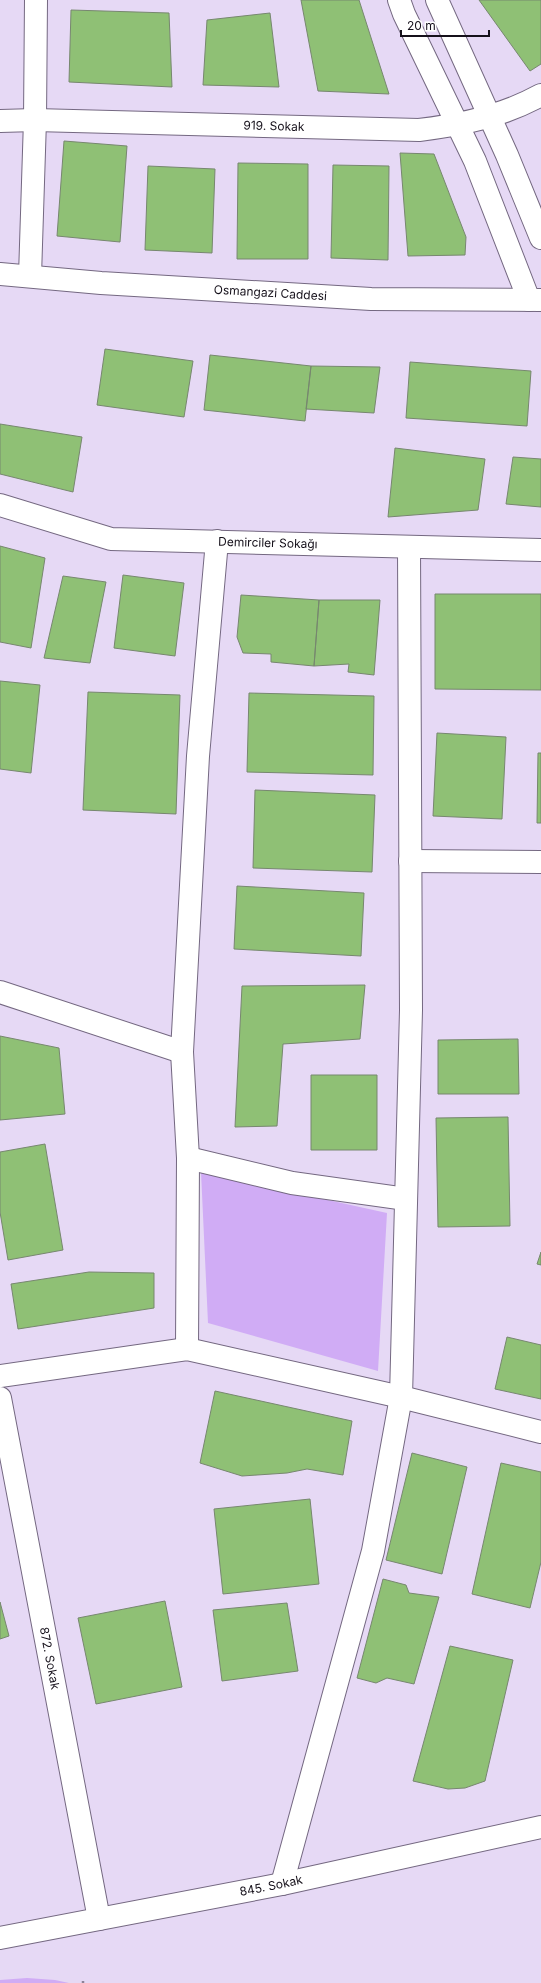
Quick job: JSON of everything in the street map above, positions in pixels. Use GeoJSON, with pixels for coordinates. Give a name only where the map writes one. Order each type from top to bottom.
{"type":"FeatureCollection","features":[{"type":"Feature","properties":{"kind":"street"},"geometry":{"type":"LineString","coordinates":[[30,276],[35,120],[36,0]]}},
{"type":"Feature","properties":{"kind":"street"},"geometry":{"type":"LineString","coordinates":[[399,0],[404,14],[475,161],[535,300]]}},
{"type":"Feature","properties":{"kind":"street"},"geometry":{"type":"LineString","coordinates":[[437,0],[490,117],[541,238]]}},
{"type":"Feature","properties":{"kind":"street","name":"919. Sokak"},"geometry":{"type":"LineString","coordinates":[[0,121],[35,120],[419,130],[458,125],[490,117],[522,106],[541,95]]}},
{"type":"Feature","properties":{"kind":"street","name":"Osmangazi Caddesi"},"geometry":{"type":"LineString","coordinates":[[0,274],[101,283],[372,299],[535,300]]}},
{"type":"Feature","properties":{"kind":"street","name":"Demirciler Sokağı"},"geometry":{"type":"LineString","coordinates":[[0,505],[111,539],[541,550]]}},
{"type":"Feature","properties":{"kind":"street"},"geometry":{"type":"LineString","coordinates":[[187,1349],[188,1158],[182,1052],[198,756],[217,541]]}},
{"type":"Feature","properties":{"kind":"street"},"geometry":{"type":"LineString","coordinates":[[282,1884],[373,1551],[401,1397],[410,1010],[409,547]]}},
{"type":"Feature","properties":{"kind":"street"},"geometry":{"type":"LineString","coordinates":[[410,861],[541,862]]}},
{"type":"Feature","properties":{"kind":"street"},"geometry":{"type":"LineString","coordinates":[[0,992],[182,1052]]}},
{"type":"Feature","properties":{"kind":"street"},"geometry":{"type":"LineString","coordinates":[[188,1158],[292,1182],[406,1199]]}},
{"type":"Feature","properties":{"kind":"street"},"geometry":{"type":"LineString","coordinates":[[0,1376],[187,1349],[401,1397],[541,1432]]}},
{"type":"Feature","properties":{"kind":"street","name":"872. Sokak"},"geometry":{"type":"LineString","coordinates":[[0,1398],[99,1919]]}},
{"type":"Feature","properties":{"kind":"street","name":"845. Sokak"},"geometry":{"type":"LineString","coordinates":[[0,1938],[282,1884],[541,1827]]}},
{"type":"Feature","properties":{"kind":"shaded area"},"geometry":{"type":"Polygon","coordinates":[[[201,1172],[387,1213],[378,1371],[208,1323],[201,1172]]]}},
{"type":"Feature","properties":{"kind":"shaded area"},"geometry":{"type":"Polygon","coordinates":[[[27,1978],[55,1980],[69,1983],[0,1983],[0,1980],[27,1978]]]}},
{"type":"Feature","properties":{"kind":"building"},"geometry":{"type":"Polygon","coordinates":[[[301,0],[359,0],[389,94],[318,91],[301,0]]]}},
{"type":"Feature","properties":{"kind":"building"},"geometry":{"type":"Polygon","coordinates":[[[479,0],[541,0],[541,64],[530,71],[479,0]]]}},
{"type":"Feature","properties":{"kind":"building"},"geometry":{"type":"Polygon","coordinates":[[[71,10],[169,13],[172,87],[69,82],[71,10]]]}},
{"type":"Feature","properties":{"kind":"building"},"geometry":{"type":"Polygon","coordinates":[[[270,13],[279,87],[203,85],[207,20],[270,13]]]}},
{"type":"Feature","properties":{"kind":"building"},"geometry":{"type":"Polygon","coordinates":[[[64,141],[127,146],[120,242],[57,236],[64,141]]]}},
{"type":"Feature","properties":{"kind":"building"},"geometry":{"type":"Polygon","coordinates":[[[400,153],[434,154],[466,237],[465,255],[408,256],[400,153]]]}},
{"type":"Feature","properties":{"kind":"building"},"geometry":{"type":"Polygon","coordinates":[[[238,163],[308,164],[308,259],[237,259],[238,163]]]}},
{"type":"Feature","properties":{"kind":"building"},"geometry":{"type":"Polygon","coordinates":[[[333,165],[389,166],[388,260],[331,258],[333,165]]]}},
{"type":"Feature","properties":{"kind":"building"},"geometry":{"type":"Polygon","coordinates":[[[148,166],[215,169],[212,253],[145,250],[148,166]]]}},
{"type":"Feature","properties":{"kind":"building"},"geometry":{"type":"Polygon","coordinates":[[[105,349],[193,361],[184,417],[97,405],[105,349]]]}},
{"type":"Feature","properties":{"kind":"building"},"geometry":{"type":"Polygon","coordinates":[[[210,355],[311,366],[305,421],[204,410],[210,355]]]}},
{"type":"Feature","properties":{"kind":"building"},"geometry":{"type":"Polygon","coordinates":[[[410,362],[531,371],[527,426],[406,418],[410,362]]]}},
{"type":"Feature","properties":{"kind":"building"},"geometry":{"type":"Polygon","coordinates":[[[311,366],[380,367],[374,413],[306,409],[311,366]]]}},
{"type":"Feature","properties":{"kind":"building"},"geometry":{"type":"Polygon","coordinates":[[[0,424],[82,437],[73,492],[0,474],[0,424]]]}},
{"type":"Feature","properties":{"kind":"building"},"geometry":{"type":"Polygon","coordinates":[[[395,448],[485,459],[478,510],[388,517],[395,448]]]}},
{"type":"Feature","properties":{"kind":"building"},"geometry":{"type":"Polygon","coordinates":[[[513,457],[541,459],[541,507],[506,504],[513,457]]]}},
{"type":"Feature","properties":{"kind":"building"},"geometry":{"type":"Polygon","coordinates":[[[0,546],[45,558],[31,648],[0,642],[0,546]]]}},
{"type":"Feature","properties":{"kind":"building"},"geometry":{"type":"Polygon","coordinates":[[[123,575],[184,583],[175,656],[114,648],[123,575]]]}},
{"type":"Feature","properties":{"kind":"building"},"geometry":{"type":"Polygon","coordinates":[[[63,576],[106,582],[90,663],[44,658],[63,576]]]}},
{"type":"Feature","properties":{"kind":"building"},"geometry":{"type":"Polygon","coordinates":[[[435,594],[541,594],[541,690],[435,689],[435,594]]]}},
{"type":"Feature","properties":{"kind":"building"},"geometry":{"type":"Polygon","coordinates":[[[241,595],[319,600],[314,666],[271,662],[271,654],[243,653],[237,637],[241,595]]]}},
{"type":"Feature","properties":{"kind":"building"},"geometry":{"type":"Polygon","coordinates":[[[319,600],[380,600],[374,675],[348,672],[349,664],[314,666],[319,600]]]}},
{"type":"Feature","properties":{"kind":"building"},"geometry":{"type":"Polygon","coordinates":[[[0,681],[40,685],[31,773],[0,769],[0,681]]]}},
{"type":"Feature","properties":{"kind":"building"},"geometry":{"type":"Polygon","coordinates":[[[88,692],[180,695],[176,814],[83,810],[88,692]]]}},
{"type":"Feature","properties":{"kind":"building"},"geometry":{"type":"Polygon","coordinates":[[[249,693],[374,696],[373,775],[247,772],[249,693]]]}},
{"type":"Feature","properties":{"kind":"building"},"geometry":{"type":"Polygon","coordinates":[[[437,733],[506,737],[502,819],[433,816],[437,733]]]}},
{"type":"Feature","properties":{"kind":"building"},"geometry":{"type":"Polygon","coordinates":[[[538,753],[541,753],[541,823],[537,823],[538,753]]]}},
{"type":"Feature","properties":{"kind":"building"},"geometry":{"type":"Polygon","coordinates":[[[255,790],[375,795],[372,872],[253,868],[255,790]]]}},
{"type":"Feature","properties":{"kind":"building"},"geometry":{"type":"Polygon","coordinates":[[[237,886],[364,893],[361,956],[234,949],[237,886]]]}},
{"type":"Feature","properties":{"kind":"building"},"geometry":{"type":"Polygon","coordinates":[[[365,985],[360,1039],[283,1044],[277,1126],[235,1127],[242,986],[365,985]]]}},
{"type":"Feature","properties":{"kind":"building"},"geometry":{"type":"Polygon","coordinates":[[[0,1036],[59,1048],[65,1114],[0,1120],[0,1036]]]}},
{"type":"Feature","properties":{"kind":"building"},"geometry":{"type":"Polygon","coordinates":[[[518,1039],[519,1094],[438,1094],[438,1040],[518,1039]]]}},
{"type":"Feature","properties":{"kind":"building"},"geometry":{"type":"Polygon","coordinates":[[[311,1075],[377,1075],[377,1150],[311,1150],[311,1075]]]}},
{"type":"Feature","properties":{"kind":"building"},"geometry":{"type":"Polygon","coordinates":[[[508,1117],[510,1226],[438,1227],[436,1118],[508,1117]]]}},
{"type":"Feature","properties":{"kind":"building"},"geometry":{"type":"Polygon","coordinates":[[[45,1144],[63,1250],[8,1260],[0,1212],[0,1152],[45,1144]]]}},
{"type":"Feature","properties":{"kind":"building"},"geometry":{"type":"Polygon","coordinates":[[[541,1252],[541,1265],[537,1264],[541,1252]]]}},
{"type":"Feature","properties":{"kind":"building"},"geometry":{"type":"Polygon","coordinates":[[[89,1272],[154,1273],[154,1308],[18,1329],[11,1284],[89,1272]]]}},
{"type":"Feature","properties":{"kind":"building"},"geometry":{"type":"Polygon","coordinates":[[[507,1337],[541,1345],[541,1399],[495,1389],[507,1337]]]}},
{"type":"Feature","properties":{"kind":"building"},"geometry":{"type":"Polygon","coordinates":[[[215,1391],[352,1421],[343,1475],[307,1469],[287,1473],[242,1476],[200,1463],[215,1391]]]}},
{"type":"Feature","properties":{"kind":"building"},"geometry":{"type":"Polygon","coordinates":[[[412,1453],[467,1467],[442,1574],[386,1560],[412,1453]]]}},
{"type":"Feature","properties":{"kind":"building"},"geometry":{"type":"Polygon","coordinates":[[[501,1463],[541,1472],[541,1562],[530,1608],[472,1594],[501,1463]]]}},
{"type":"Feature","properties":{"kind":"building"},"geometry":{"type":"Polygon","coordinates":[[[310,1499],[319,1584],[223,1594],[214,1509],[310,1499]]]}},
{"type":"Feature","properties":{"kind":"building"},"geometry":{"type":"Polygon","coordinates":[[[383,1579],[406,1585],[409,1593],[439,1597],[414,1684],[387,1678],[376,1683],[357,1678],[383,1579]]]}},
{"type":"Feature","properties":{"kind":"building"},"geometry":{"type":"Polygon","coordinates":[[[165,1601],[182,1687],[96,1704],[78,1618],[165,1601]]]}},
{"type":"Feature","properties":{"kind":"building"},"geometry":{"type":"Polygon","coordinates":[[[0,1602],[9,1636],[0,1639],[0,1602]]]}},
{"type":"Feature","properties":{"kind":"building"},"geometry":{"type":"Polygon","coordinates":[[[287,1603],[298,1671],[222,1681],[213,1610],[287,1603]]]}},
{"type":"Feature","properties":{"kind":"building"},"geometry":{"type":"Polygon","coordinates":[[[450,1646],[513,1660],[485,1781],[465,1788],[448,1789],[413,1781],[450,1646]]]}}]}
